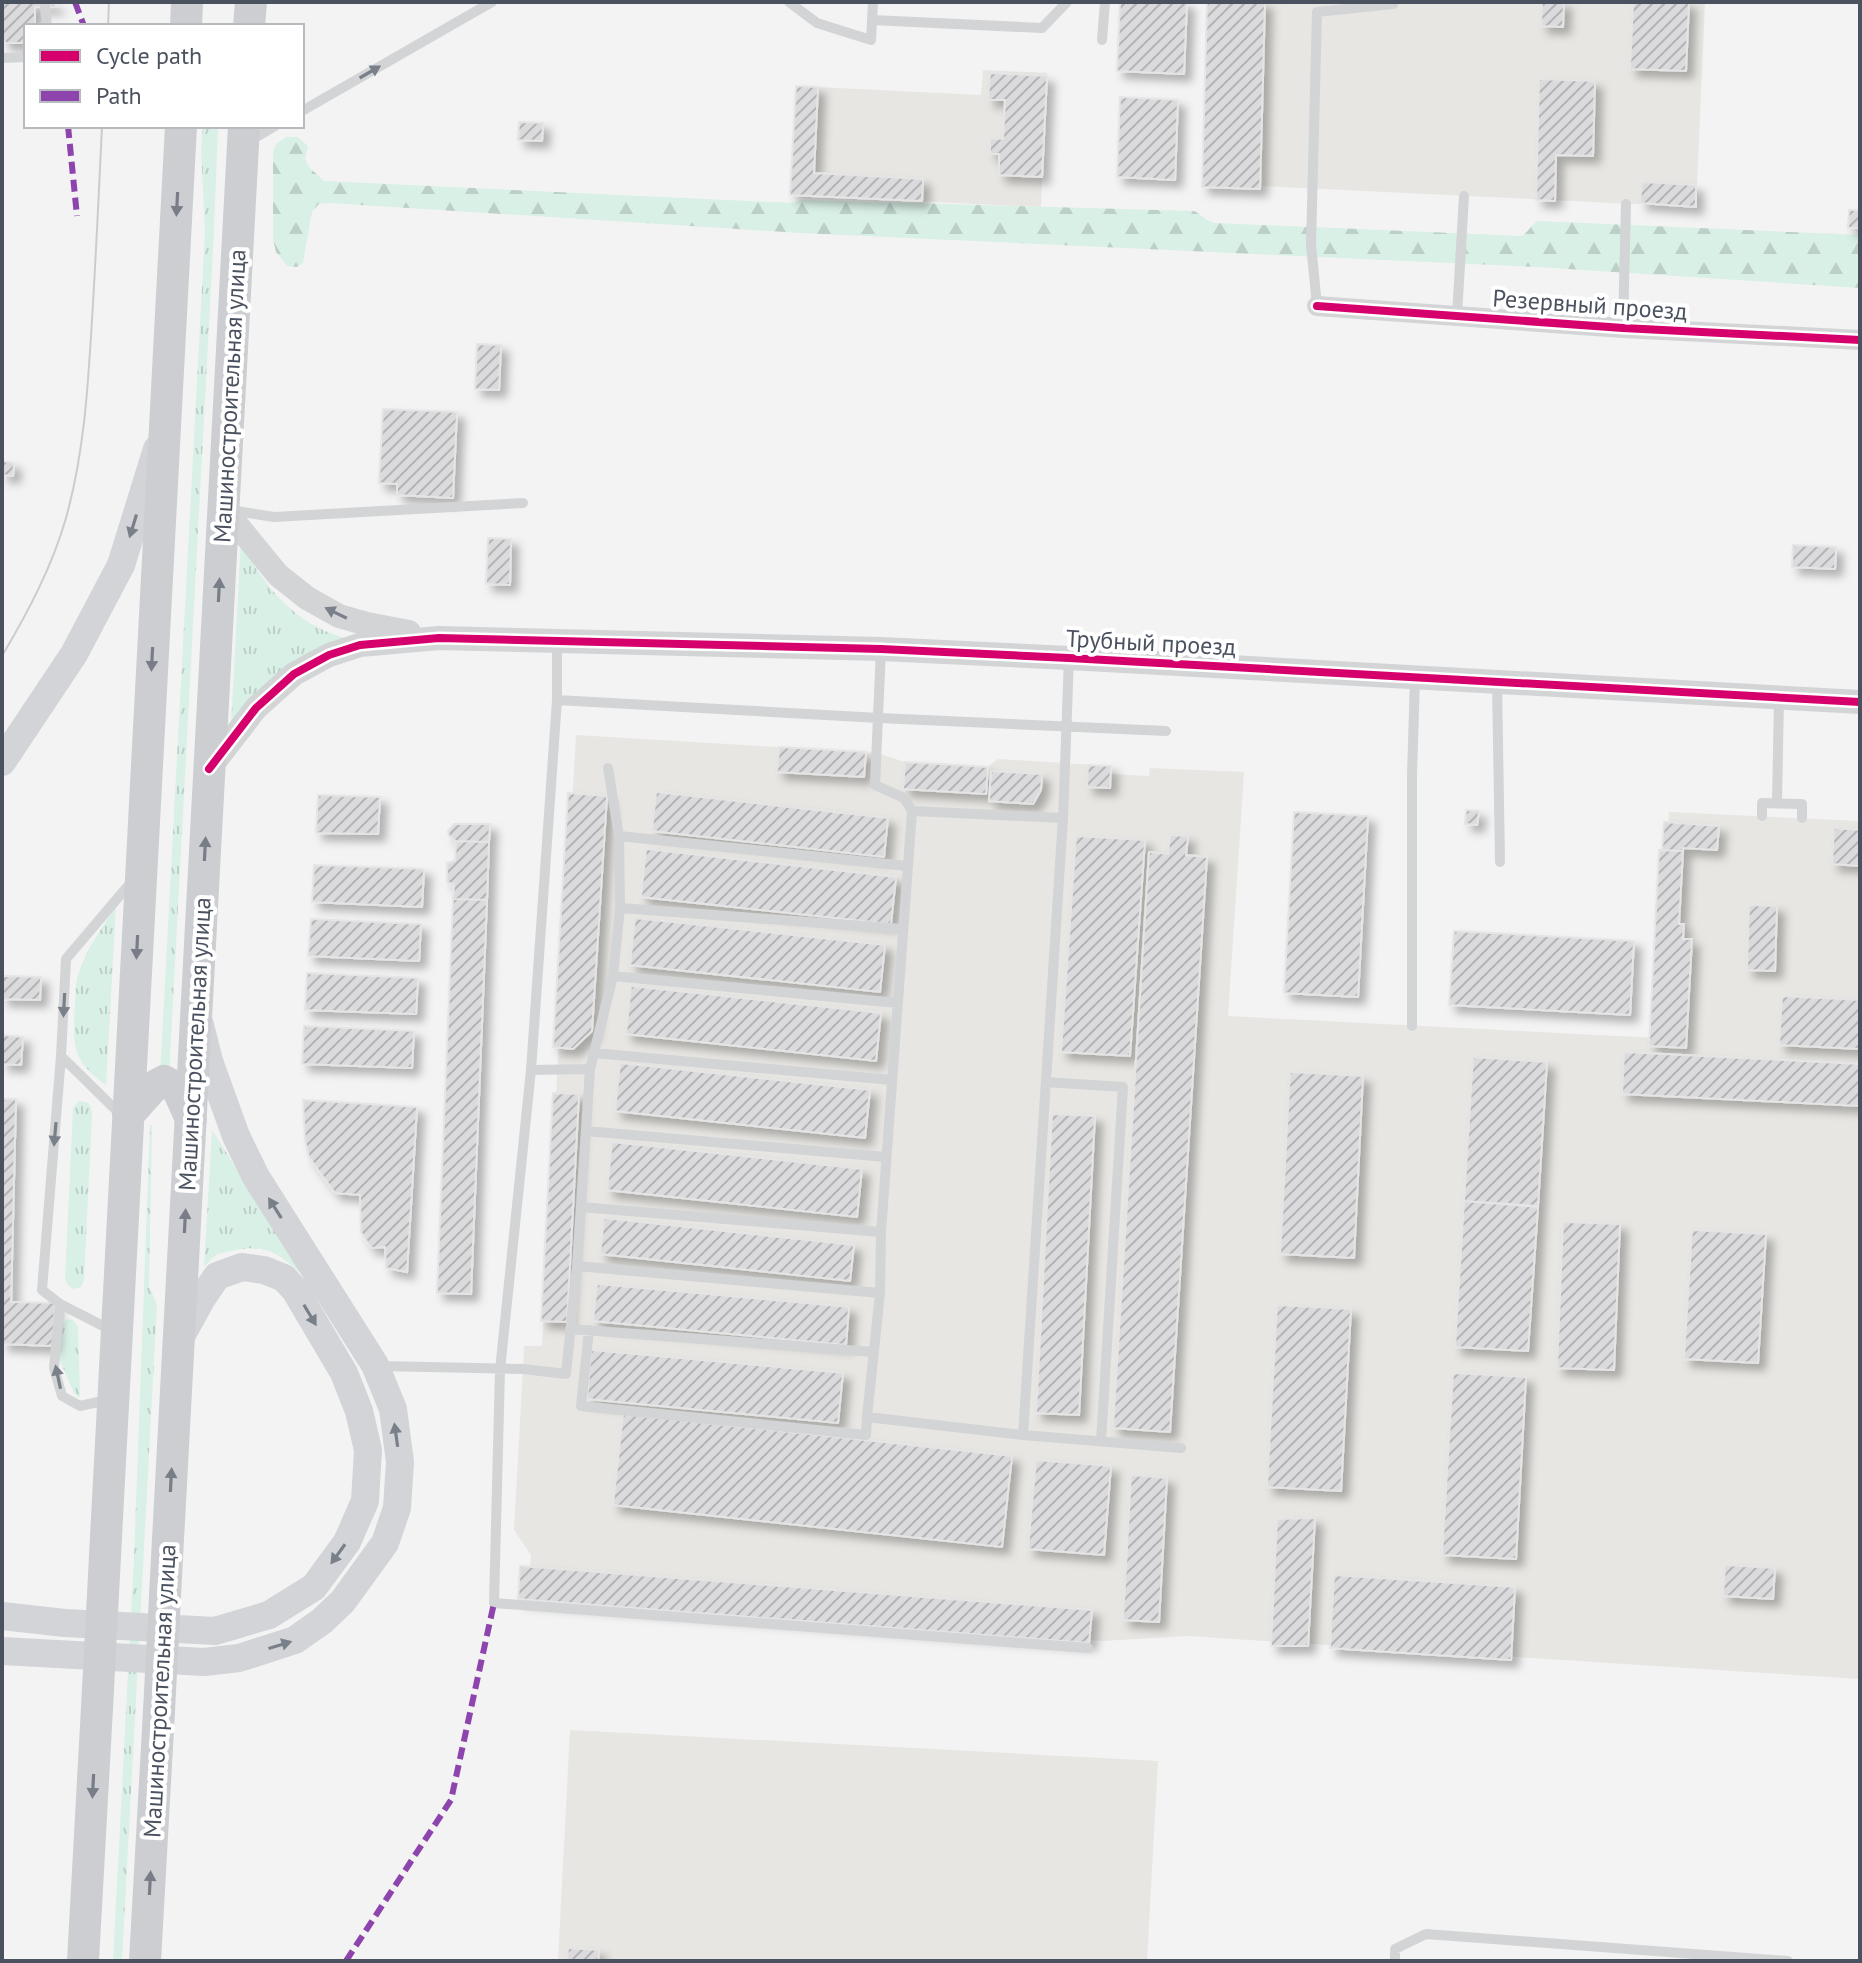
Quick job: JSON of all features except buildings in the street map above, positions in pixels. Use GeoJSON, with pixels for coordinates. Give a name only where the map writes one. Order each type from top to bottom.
{"type":"FeatureCollection","features":[{"type":"Feature","properties":{"kind":"main road"},"geometry":{"type":"LineString","coordinates":[[186,24],[187,2]]}},
{"type":"Feature","properties":{"kind":"main road"},"geometry":{"type":"LineString","coordinates":[[249,24],[251,2]]}},
{"type":"Feature","properties":{"kind":"main road"},"geometry":{"type":"LineString","coordinates":[[81,1956],[97,1708],[181,128]]}},
{"type":"Feature","properties":{"kind":"main road","name":"Машиностроительная улица"},"geometry":{"type":"LineString","coordinates":[[145,1961],[244,135]]}},
{"type":"Feature","properties":{"kind":"main road"},"geometry":{"type":"LineString","coordinates":[[2,762],[74,654],[121,565],[165,425]]}},
{"type":"Feature","properties":{"kind":"main road"},"geometry":{"type":"LineString","coordinates":[[2,1651],[204,1662],[239,1658],[295,1640],[343,1601],[385,1543],[397,1508],[400,1462],[393,1409],[375,1365],[256,1177],[236,1136],[209,1061],[197,1009]]}},
{"type":"Feature","properties":{"kind":"main road"},"geometry":{"type":"LineString","coordinates":[[128,1118],[153,1087],[164,1081],[177,1088],[191,1119]]}},
{"type":"Feature","properties":{"kind":"main road"},"geometry":{"type":"LineString","coordinates":[[2,1616],[65,1623],[215,1631],[269,1615],[314,1587],[347,1542],[365,1501],[368,1450],[359,1411],[344,1373],[295,1290],[284,1278],[264,1270],[242,1267],[217,1276],[179,1340]]}},
{"type":"Feature","properties":{"kind":"street","name":"Резервный проезд"},"geometry":{"type":"LineString","coordinates":[[1317,306],[1623,328],[1860,340]]}},
{"type":"Feature","properties":{"kind":"street"},"geometry":{"type":"LineString","coordinates":[[224,509],[278,575],[307,598],[339,616],[439,638]]}},
{"type":"Feature","properties":{"kind":"street"},"geometry":{"type":"LineString","coordinates":[[209,769],[256,708],[294,674],[329,655],[360,645],[439,638]]}},
{"type":"Feature","properties":{"kind":"street","name":"Трубный проезд"},"geometry":{"type":"LineString","coordinates":[[439,638],[881,649],[1860,702]]}},
{"type":"Feature","properties":{"kind":"lane"},"geometry":{"type":"LineString","coordinates":[[304,110],[492,2]]}},
{"type":"Feature","properties":{"kind":"lane"},"geometry":{"type":"LineString","coordinates":[[789,2],[817,23],[871,40],[873,2]]}},
{"type":"Feature","properties":{"kind":"lane"},"geometry":{"type":"LineString","coordinates":[[872,20],[1042,28],[1067,2]]}},
{"type":"Feature","properties":{"kind":"lane"},"geometry":{"type":"LineString","coordinates":[[1102,40],[1105,2]]}},
{"type":"Feature","properties":{"kind":"lane"},"geometry":{"type":"LineString","coordinates":[[1317,306],[1311,244],[1317,12],[1393,2]]}},
{"type":"Feature","properties":{"kind":"lane"},"geometry":{"type":"LineString","coordinates":[[45,7],[47,24]]}},
{"type":"Feature","properties":{"kind":"lane"},"geometry":{"type":"LineString","coordinates":[[2,58],[24,57]]}},
{"type":"Feature","properties":{"kind":"lane"},"geometry":{"type":"LineString","coordinates":[[244,135],[268,128]]}},
{"type":"Feature","properties":{"kind":"lane"},"geometry":{"type":"LineString","coordinates":[[1457,316],[1464,196]]}},
{"type":"Feature","properties":{"kind":"lane"},"geometry":{"type":"LineString","coordinates":[[1623,328],[1626,204]]}},
{"type":"Feature","properties":{"kind":"lane"},"geometry":{"type":"LineString","coordinates":[[224,509],[274,517],[523,503]]}},
{"type":"Feature","properties":{"kind":"lane"},"geometry":{"type":"LineString","coordinates":[[557,639],[557,700],[531,1070],[500,1370],[494,1603],[1088,1648]]}},
{"type":"Feature","properties":{"kind":"lane"},"geometry":{"type":"LineString","coordinates":[[589,1330],[581,1406],[866,1435],[880,1293],[881,1232],[912,811],[904,798],[875,785],[881,649]]}},
{"type":"Feature","properties":{"kind":"lane"},"geometry":{"type":"LineString","coordinates":[[1023,1435],[1063,818],[1069,658]]}},
{"type":"Feature","properties":{"kind":"lane"},"geometry":{"type":"LineString","coordinates":[[1412,1026],[1415,678]]}},
{"type":"Feature","properties":{"kind":"lane"},"geometry":{"type":"LineString","coordinates":[[1497,682],[1500,862]]}},
{"type":"Feature","properties":{"kind":"lane"},"geometry":{"type":"LineString","coordinates":[[1777,803],[1779,698]]}},
{"type":"Feature","properties":{"kind":"lane"},"geometry":{"type":"LineString","coordinates":[[557,700],[1166,731]]}},
{"type":"Feature","properties":{"kind":"lane"},"geometry":{"type":"LineString","coordinates":[[375,1365],[523,1369],[566,1374],[577,1266],[590,1069],[613,976],[620,908],[619,836],[608,768]]}},
{"type":"Feature","properties":{"kind":"lane"},"geometry":{"type":"LineString","coordinates":[[1762,816],[1762,803],[1802,804],[1802,818]]}},
{"type":"Feature","properties":{"kind":"lane"},"geometry":{"type":"LineString","coordinates":[[912,811],[1063,818]]}},
{"type":"Feature","properties":{"kind":"lane"},"geometry":{"type":"LineString","coordinates":[[619,836],[907,866]]}},
{"type":"Feature","properties":{"kind":"lane"},"geometry":{"type":"LineString","coordinates":[[117,1333],[60,1304],[42,1290],[66,959],[141,871]]}},
{"type":"Feature","properties":{"kind":"lane"},"geometry":{"type":"LineString","coordinates":[[620,908],[903,929]]}},
{"type":"Feature","properties":{"kind":"lane"},"geometry":{"type":"LineString","coordinates":[[613,976],[898,1003]]}},
{"type":"Feature","properties":{"kind":"lane"},"geometry":{"type":"LineString","coordinates":[[594,1053],[892,1080]]}},
{"type":"Feature","properties":{"kind":"lane"},"geometry":{"type":"LineString","coordinates":[[61,1056],[128,1118]]}},
{"type":"Feature","properties":{"kind":"lane"},"geometry":{"type":"LineString","coordinates":[[531,1070],[590,1069]]}},
{"type":"Feature","properties":{"kind":"lane"},"geometry":{"type":"LineString","coordinates":[[1046,1082],[1123,1087],[1101,1441]]}},
{"type":"Feature","properties":{"kind":"lane"},"geometry":{"type":"LineString","coordinates":[[586,1131],[886,1157]]}},
{"type":"Feature","properties":{"kind":"lane"},"geometry":{"type":"LineString","coordinates":[[581,1207],[881,1232]]}},
{"type":"Feature","properties":{"kind":"lane"},"geometry":{"type":"LineString","coordinates":[[577,1266],[880,1293]]}},
{"type":"Feature","properties":{"kind":"lane"},"geometry":{"type":"LineString","coordinates":[[60,1304],[54,1368],[62,1396],[80,1406],[113,1399]]}},
{"type":"Feature","properties":{"kind":"lane"},"geometry":{"type":"LineString","coordinates":[[570,1329],[874,1352]]}},
{"type":"Feature","properties":{"kind":"lane"},"geometry":{"type":"LineString","coordinates":[[867,1417],[1023,1435],[1181,1448]]}},
{"type":"Feature","properties":{"kind":"lane"},"geometry":{"type":"LineString","coordinates":[[1395,1961],[1395,1949],[1426,1934],[1788,1961]]}},
{"type":"Feature","properties":{"kind":"shaded area"},"geometry":{"type":"Polygon","coordinates":[[[1207,2],[1705,2],[1696,207],[1260,186],[1260,189],[1203,187],[1207,2]]]}},
{"type":"Feature","properties":{"kind":"shaded area"},"geometry":{"type":"Polygon","coordinates":[[[983,70],[1047,73],[1041,207],[790,195],[796,86],[981,95],[983,70]]]}},
{"type":"Feature","properties":{"kind":"shaded area"},"geometry":{"type":"Polygon","coordinates":[[[576,735],[877,753],[905,762],[988,767],[998,759],[1111,766],[1111,774],[1149,776],[1150,768],[1244,772],[1228,1016],[1656,1038],[1669,812],[1860,821],[1860,1679],[1188,1636],[1102,1641],[528,1596],[531,1555],[514,1530],[524,1346],[542,1346],[576,735]]]}},
{"type":"Feature","properties":{"kind":"shaded area"},"geometry":{"type":"Polygon","coordinates":[[[570,1730],[1158,1761],[1147,1961],[558,1961],[570,1730]]]}},
{"type":"Feature","properties":{"kind":"green space"},"geometry":{"type":"Polygon","coordinates":[[[203,128],[218,128],[169,1076],[160,1076],[205,231],[203,128]]]}},
{"type":"Feature","properties":{"kind":"green space"},"geometry":{"type":"Polygon","coordinates":[[[286,137],[298,137],[308,146],[305,158],[308,166],[324,181],[793,203],[801,200],[1194,211],[1215,223],[1522,236],[1538,221],[1860,235],[1860,288],[1537,267],[800,233],[330,203],[319,204],[312,211],[303,263],[297,267],[287,266],[276,252],[273,239],[273,152],[276,144],[286,137]]]}},
{"type":"Feature","properties":{"kind":"green space"},"geometry":{"type":"Polygon","coordinates":[[[241,540],[259,573],[282,601],[311,623],[345,638],[231,725],[241,540]]]}},
{"type":"Feature","properties":{"kind":"green space"},"geometry":{"type":"Polygon","coordinates":[[[116,906],[106,1085],[86,1067],[76,1050],[75,1003],[82,963],[116,906]]]}},
{"type":"Feature","properties":{"kind":"green space"},"geometry":{"type":"Polygon","coordinates":[[[79,1101],[87,1102],[92,1115],[84,1280],[81,1287],[73,1289],[65,1279],[73,1108],[79,1101]]]}},
{"type":"Feature","properties":{"kind":"green space"},"geometry":{"type":"Polygon","coordinates":[[[150,1125],[149,1287],[157,1304],[122,1961],[113,1961],[134,1557],[150,1125]]]}},
{"type":"Feature","properties":{"kind":"green space"},"geometry":{"type":"Polygon","coordinates":[[[212,1130],[301,1270],[299,1272],[278,1255],[255,1248],[218,1254],[204,1267],[212,1130]]]}},
{"type":"Feature","properties":{"kind":"green space"},"geometry":{"type":"Polygon","coordinates":[[[67,1319],[73,1320],[78,1327],[80,1397],[74,1393],[60,1361],[61,1325],[67,1319]]]}},
{"type":"Feature","properties":{"kind":"tram line"},"geometry":{"type":"LineString","coordinates":[[108,24],[109,2]]}},
{"type":"Feature","properties":{"kind":"tram line"},"geometry":{"type":"LineString","coordinates":[[2,656],[54,554],[77,469],[89,370],[102,128]]}},
{"type":"Feature","properties":{"kind":"marked path"},"geometry":{"type":"LineString","coordinates":[[75,2],[83,24]]}},
{"type":"Feature","properties":{"kind":"marked path"},"geometry":{"type":"LineString","coordinates":[[68,128],[77,216]]}},
{"type":"Feature","properties":{"kind":"marked path"},"geometry":{"type":"LineString","coordinates":[[346,1961],[451,1800],[494,1603]]}},
{"type":"Feature","properties":{"kind":"cycle path"},"geometry":{"type":"LineString","coordinates":[[1317,306],[1623,328],[1860,340]]}},
{"type":"Feature","properties":{"kind":"cycle path"},"geometry":{"type":"LineString","coordinates":[[209,769],[256,708],[294,674],[329,655],[360,645],[439,638],[881,649],[1860,702]]}}]}
